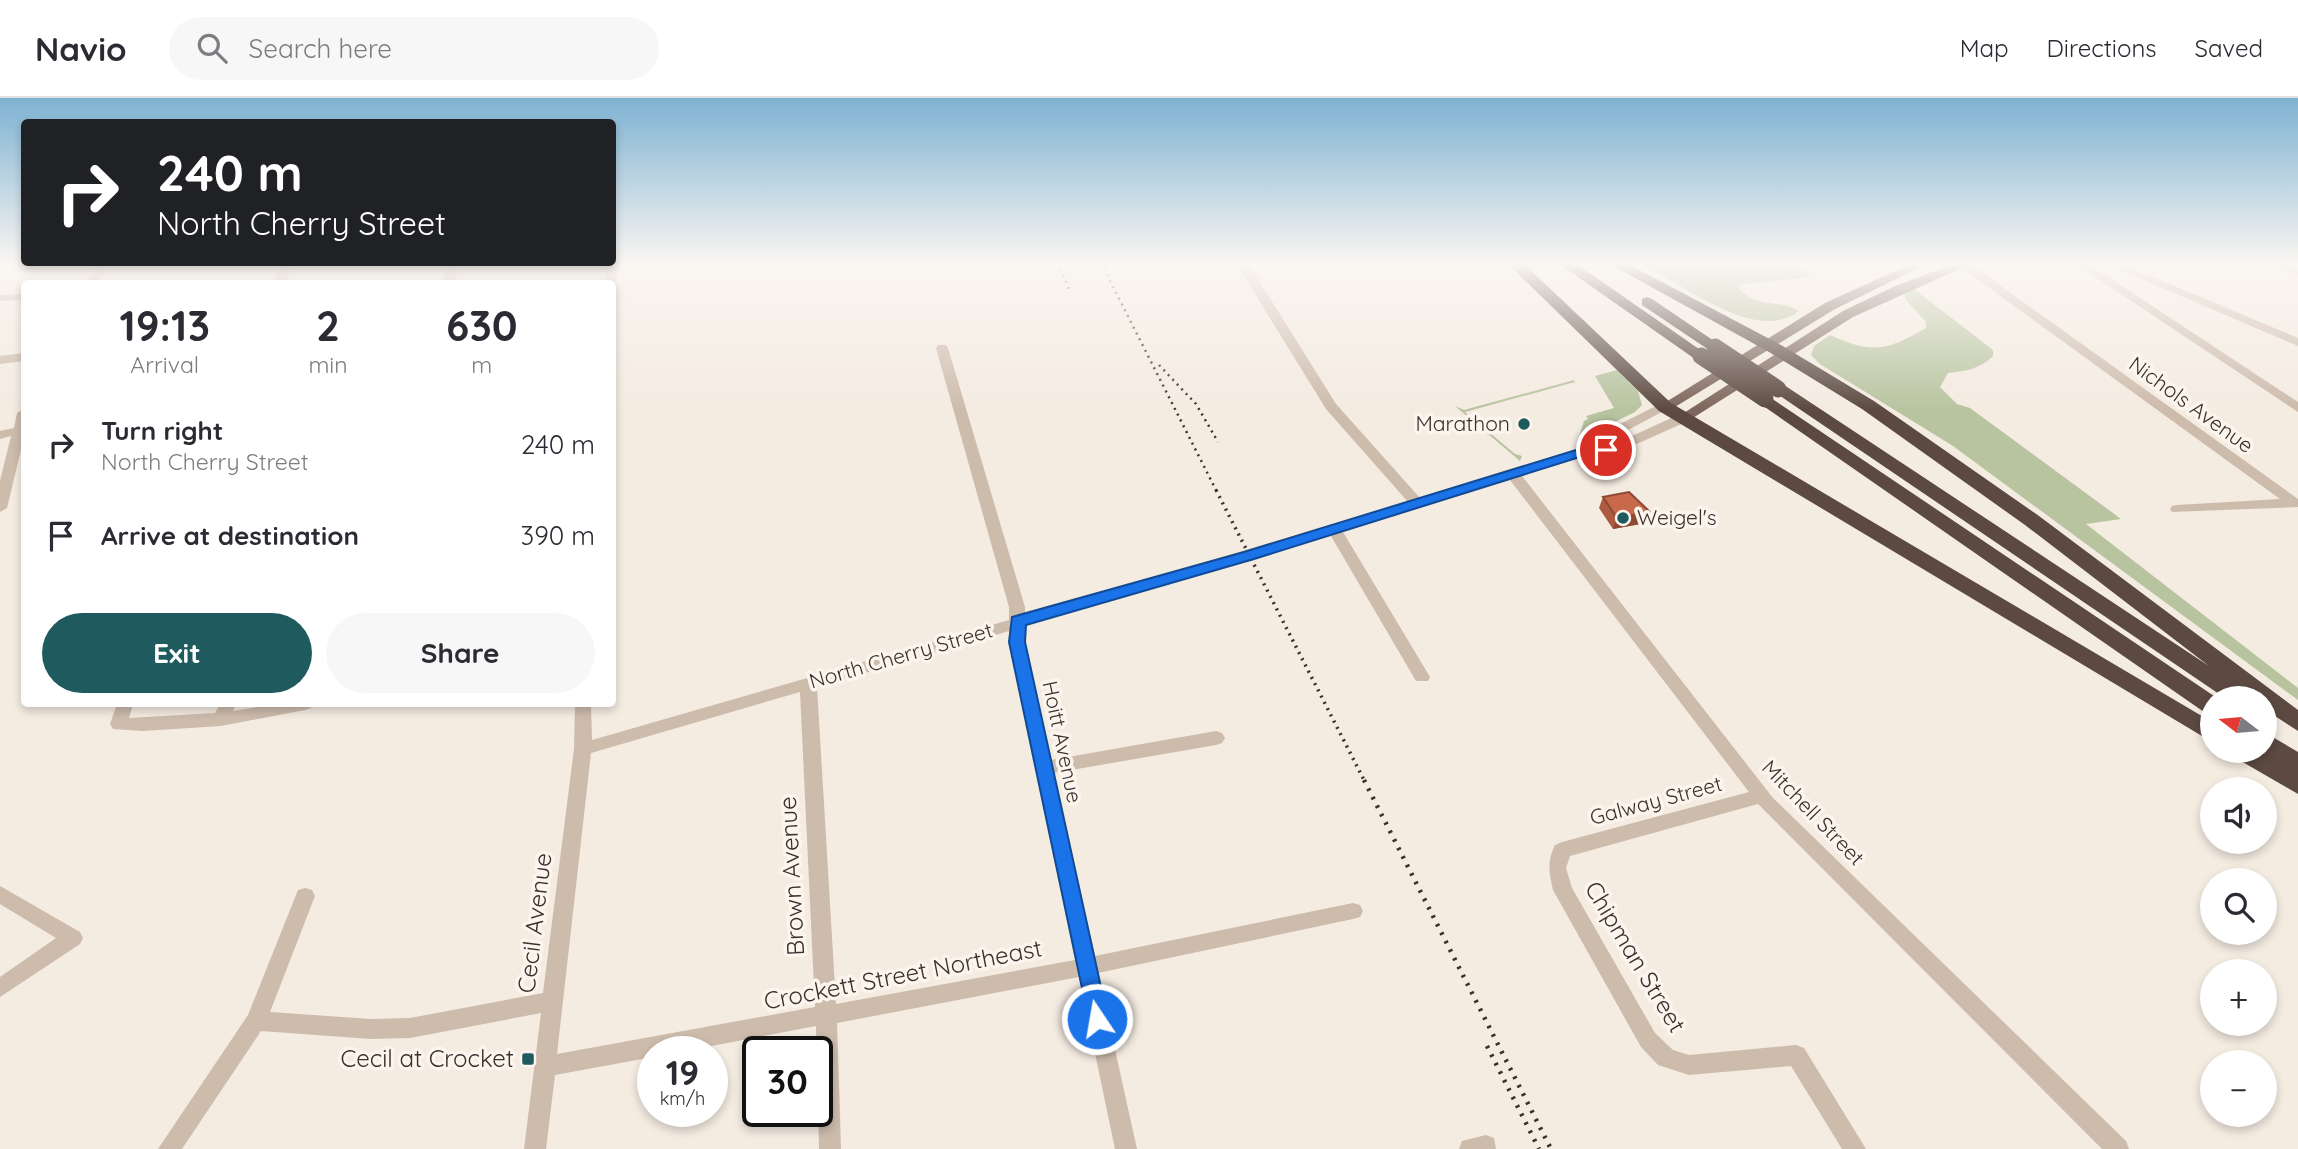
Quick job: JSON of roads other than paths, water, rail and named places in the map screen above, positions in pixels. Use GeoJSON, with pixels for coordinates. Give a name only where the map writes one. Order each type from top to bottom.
{"type":"FeatureCollection","features":[{"type":"Feature","properties":{"kind":"highway"},"geometry":{"type":"LineString","coordinates":[[1566,312],[1674,413],[2200,726]]}},
{"type":"Feature","properties":{"kind":"highway"},"geometry":{"type":"LineString","coordinates":[[1645,312],[2222,686]]}},
{"type":"Feature","properties":{"kind":"highway"},"geometry":{"type":"LineString","coordinates":[[1655,312],[1708,351]]}},
{"type":"Feature","properties":{"kind":"highway"},"geometry":{"type":"LineString","coordinates":[[1705,312],[1867,404],[2000,497],[2298,722]]}},
{"type":"Feature","properties":{"kind":"highway"},"geometry":{"type":"LineString","coordinates":[[1772,394],[2200,697]]}},
{"type":"Feature","properties":{"kind":"highway"},"geometry":{"type":"LineString","coordinates":[[2277,723],[2298,737]]}},
{"type":"Feature","properties":{"kind":"highway"},"geometry":{"type":"LineString","coordinates":[[2277,750],[2298,764]]}},
{"type":"Feature","properties":{"kind":"highway"},"geometry":{"type":"LineString","coordinates":[[2262,763],[2298,785]]}},
{"type":"Feature","properties":{"kind":"main road","name":"North Cherry Street"},"geometry":{"type":"LineString","coordinates":[[1674,413],[1774,350],[1821,312]]}},
{"type":"Feature","properties":{"kind":"main road","name":"North Cherry Street"},"geometry":{"type":"LineString","coordinates":[[1674,413],[1774,350],[1850,312]]}},
{"type":"Feature","properties":{"kind":"street"},"geometry":{"type":"LineString","coordinates":[[1273,312],[1331,405],[1417,503]]}},
{"type":"Feature","properties":{"kind":"street","name":"Nichols Avenue"},"geometry":{"type":"LineString","coordinates":[[2031,312],[2296,503]]}},
{"type":"Feature","properties":{"kind":"street"},"geometry":{"type":"LineString","coordinates":[[2154,312],[2298,408]]}},
{"type":"Feature","properties":{"kind":"street"},"geometry":{"type":"LineString","coordinates":[[2227,312],[2298,342]]}},
{"type":"Feature","properties":{"kind":"street","name":"Hoitt Avenue"},"geometry":{"type":"LineString","coordinates":[[942,348],[1017,607],[1017,642],[1126,1149]]}},
{"type":"Feature","properties":{"kind":"street"},"geometry":{"type":"LineString","coordinates":[[0,360],[21,357]]}},
{"type":"Feature","properties":{"kind":"street","name":"North Cherry Street"},"geometry":{"type":"LineString","coordinates":[[1581,453],[1597,441],[1674,413]]}},
{"type":"Feature","properties":{"kind":"street","name":"North Cherry Street"},"geometry":{"type":"LineString","coordinates":[[583,749],[1334,529],[1581,453],[1625,444],[1674,413]]}},
{"type":"Feature","properties":{"kind":"street"},"geometry":{"type":"LineString","coordinates":[[0,435],[21,430]]}},
{"type":"Feature","properties":{"kind":"street"},"geometry":{"type":"LineString","coordinates":[[0,508],[21,434]]}},
{"type":"Feature","properties":{"kind":"street","name":"Mitchell Street"},"geometry":{"type":"LineString","coordinates":[[1513,474],[1762,796],[2118,1149]]}},
{"type":"Feature","properties":{"kind":"street"},"geometry":{"type":"LineString","coordinates":[[2177,509],[2296,503]]}},
{"type":"Feature","properties":{"kind":"street"},"geometry":{"type":"LineString","coordinates":[[1334,529],[1422,677]]}},
{"type":"Feature","properties":{"kind":"street","name":"Brown Avenue"},"geometry":{"type":"LineString","coordinates":[[808,683],[826,1016],[830,1149]]}},
{"type":"Feature","properties":{"kind":"street"},"geometry":{"type":"LineString","coordinates":[[124,707],[119,724],[155,726],[224,712],[275,707]]}},
{"type":"Feature","properties":{"kind":"street","name":"Cecil Avenue"},"geometry":{"type":"LineString","coordinates":[[534,1149],[583,749],[583,707]]}},
{"type":"Feature","properties":{"kind":"street"},"geometry":{"type":"LineString","coordinates":[[1045,768],[1216,738]]}},
{"type":"Feature","properties":{"kind":"street","name":"Galway Street"},"geometry":{"type":"LineString","coordinates":[[1562,850],[1762,796]]}},
{"type":"Feature","properties":{"kind":"street","name":"Chipman Street"},"geometry":{"type":"LineString","coordinates":[[1562,850],[1557,868],[1563,890],[1648,1040],[1667,1058],[1689,1065],[1796,1055],[1855,1149]]}},
{"type":"Feature","properties":{"kind":"street"},"geometry":{"type":"LineString","coordinates":[[0,894],[73,938],[0,988]]}},
{"type":"Feature","properties":{"kind":"street"},"geometry":{"type":"LineString","coordinates":[[169,1149],[256,1021],[305,896]]}},
{"type":"Feature","properties":{"kind":"street","name":"Crockett Street Northeast"},"geometry":{"type":"LineString","coordinates":[[544,1067],[1086,967],[1353,911]]}},
{"type":"Feature","properties":{"kind":"street"},"geometry":{"type":"LineString","coordinates":[[256,1021],[371,1029],[410,1028],[552,1001]]}},
{"type":"Feature","properties":{"kind":"railway"},"geometry":{"type":"LineString","coordinates":[[1126,312],[1217,492]]}},
{"type":"Feature","properties":{"kind":"railway"},"geometry":{"type":"LineString","coordinates":[[1159,365],[1196,404],[1218,442]]}},
{"type":"Feature","properties":{"kind":"railway"},"geometry":{"type":"LineString","coordinates":[[1216,490],[1365,782]]}},
{"type":"Feature","properties":{"kind":"railway"},"geometry":{"type":"LineString","coordinates":[[1364,780],[1551,1149]]}},
{"type":"Feature","properties":{"kind":"railway"},"geometry":{"type":"LineString","coordinates":[[1487,1046],[1539,1149]]}},
{"type":"Feature","properties":{"kind":"place","name":"Marathon"},"geometry":{"type":"Point","coordinates":[1524,424]}},
{"type":"Feature","properties":{"kind":"place","name":"Weigel's"},"geometry":{"type":"Point","coordinates":[1623,518]}},
{"type":"Feature","properties":{"kind":"place","name":"Cecil at Crocket"},"geometry":{"type":"Point","coordinates":[528,1059]}}]}
